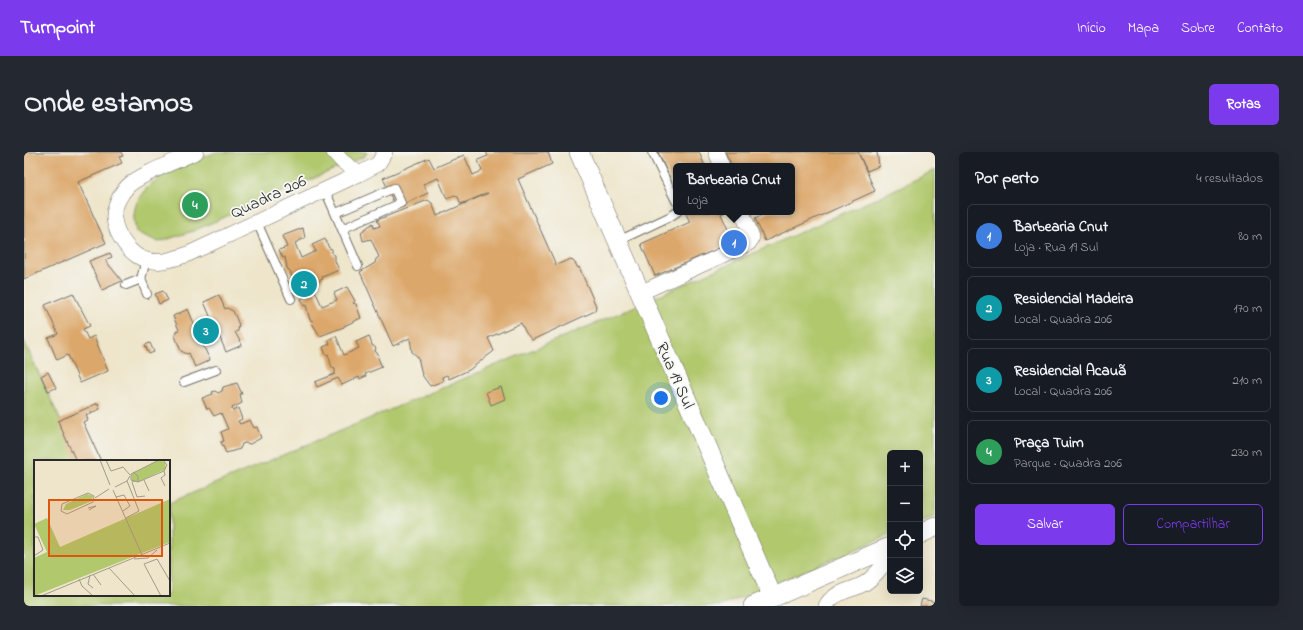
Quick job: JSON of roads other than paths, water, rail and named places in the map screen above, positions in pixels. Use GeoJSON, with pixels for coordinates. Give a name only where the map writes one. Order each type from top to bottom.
{"type":"FeatureCollection","features":[{"type":"Feature","properties":{"kind":"street"},"geometry":{"type":"LineString","coordinates":[[146,260],[131,251],[121,238],[114,218],[117,202],[128,185],[196,152]]}},
{"type":"Feature","properties":{"kind":"street"},"geometry":{"type":"LineString","coordinates":[[334,152],[342,161],[359,174]]}},
{"type":"Feature","properties":{"kind":"street","name":"Quadra 206"},"geometry":{"type":"LineString","coordinates":[[146,260],[165,261],[186,255],[359,174],[378,164],[385,152]]}},
{"type":"Feature","properties":{"kind":"street","name":"Rua 19 Sul"},"geometry":{"type":"LineString","coordinates":[[579,152],[773,598]]}},
{"type":"Feature","properties":{"kind":"street"},"geometry":{"type":"LineString","coordinates":[[716,152],[721,163]]}},
{"type":"Feature","properties":{"kind":"street"},"geometry":{"type":"LineString","coordinates":[[640,293],[749,243],[752,237],[743,215]]}},
{"type":"Feature","properties":{"kind":"street"},"geometry":{"type":"LineString","coordinates":[[923,533],[935,527]]}},
{"type":"Feature","properties":{"kind":"street"},"geometry":{"type":"LineString","coordinates":[[753,606],[887,548]]}},
{"type":"Feature","properties":{"kind":"street"},"geometry":{"type":"LineString","coordinates":[[826,606],[831,598],[865,583],[878,573],[888,558]]}},
{"type":"Feature","properties":{"kind":"lane"},"geometry":{"type":"LineString","coordinates":[[652,152],[673,195]]}},
{"type":"Feature","properties":{"kind":"lane"},"geometry":{"type":"LineString","coordinates":[[336,214],[394,188],[401,203],[342,228]]}},
{"type":"Feature","properties":{"kind":"lane"},"geometry":{"type":"LineString","coordinates":[[325,190],[358,266]]}},
{"type":"Feature","properties":{"kind":"lane"},"geometry":{"type":"LineString","coordinates":[[618,241],[673,215]]}},
{"type":"Feature","properties":{"kind":"lane"},"geometry":{"type":"LineString","coordinates":[[257,222],[292,299]]}},
{"type":"Feature","properties":{"kind":"lane"},"geometry":{"type":"LineString","coordinates":[[146,260],[141,279],[146,294]]}},
{"type":"Feature","properties":{"kind":"lane"},"geometry":{"type":"LineString","coordinates":[[126,285],[141,279]]}},
{"type":"Feature","properties":{"kind":"lane"},"geometry":{"type":"LineString","coordinates":[[184,382],[216,370]]}},
{"type":"Feature","properties":{"kind":"place","name":"Praça Tuim"},"geometry":{"type":"Point","coordinates":[195,205]}},
{"type":"Feature","properties":{"kind":"place","name":"Barbearia Cnut"},"geometry":{"type":"Point","coordinates":[734,243]}},
{"type":"Feature","properties":{"kind":"place","name":"Residencial Madeira"},"geometry":{"type":"Point","coordinates":[304,284]}},
{"type":"Feature","properties":{"kind":"place","name":"Residencial Acauã"},"geometry":{"type":"Point","coordinates":[206,331]}}]}
